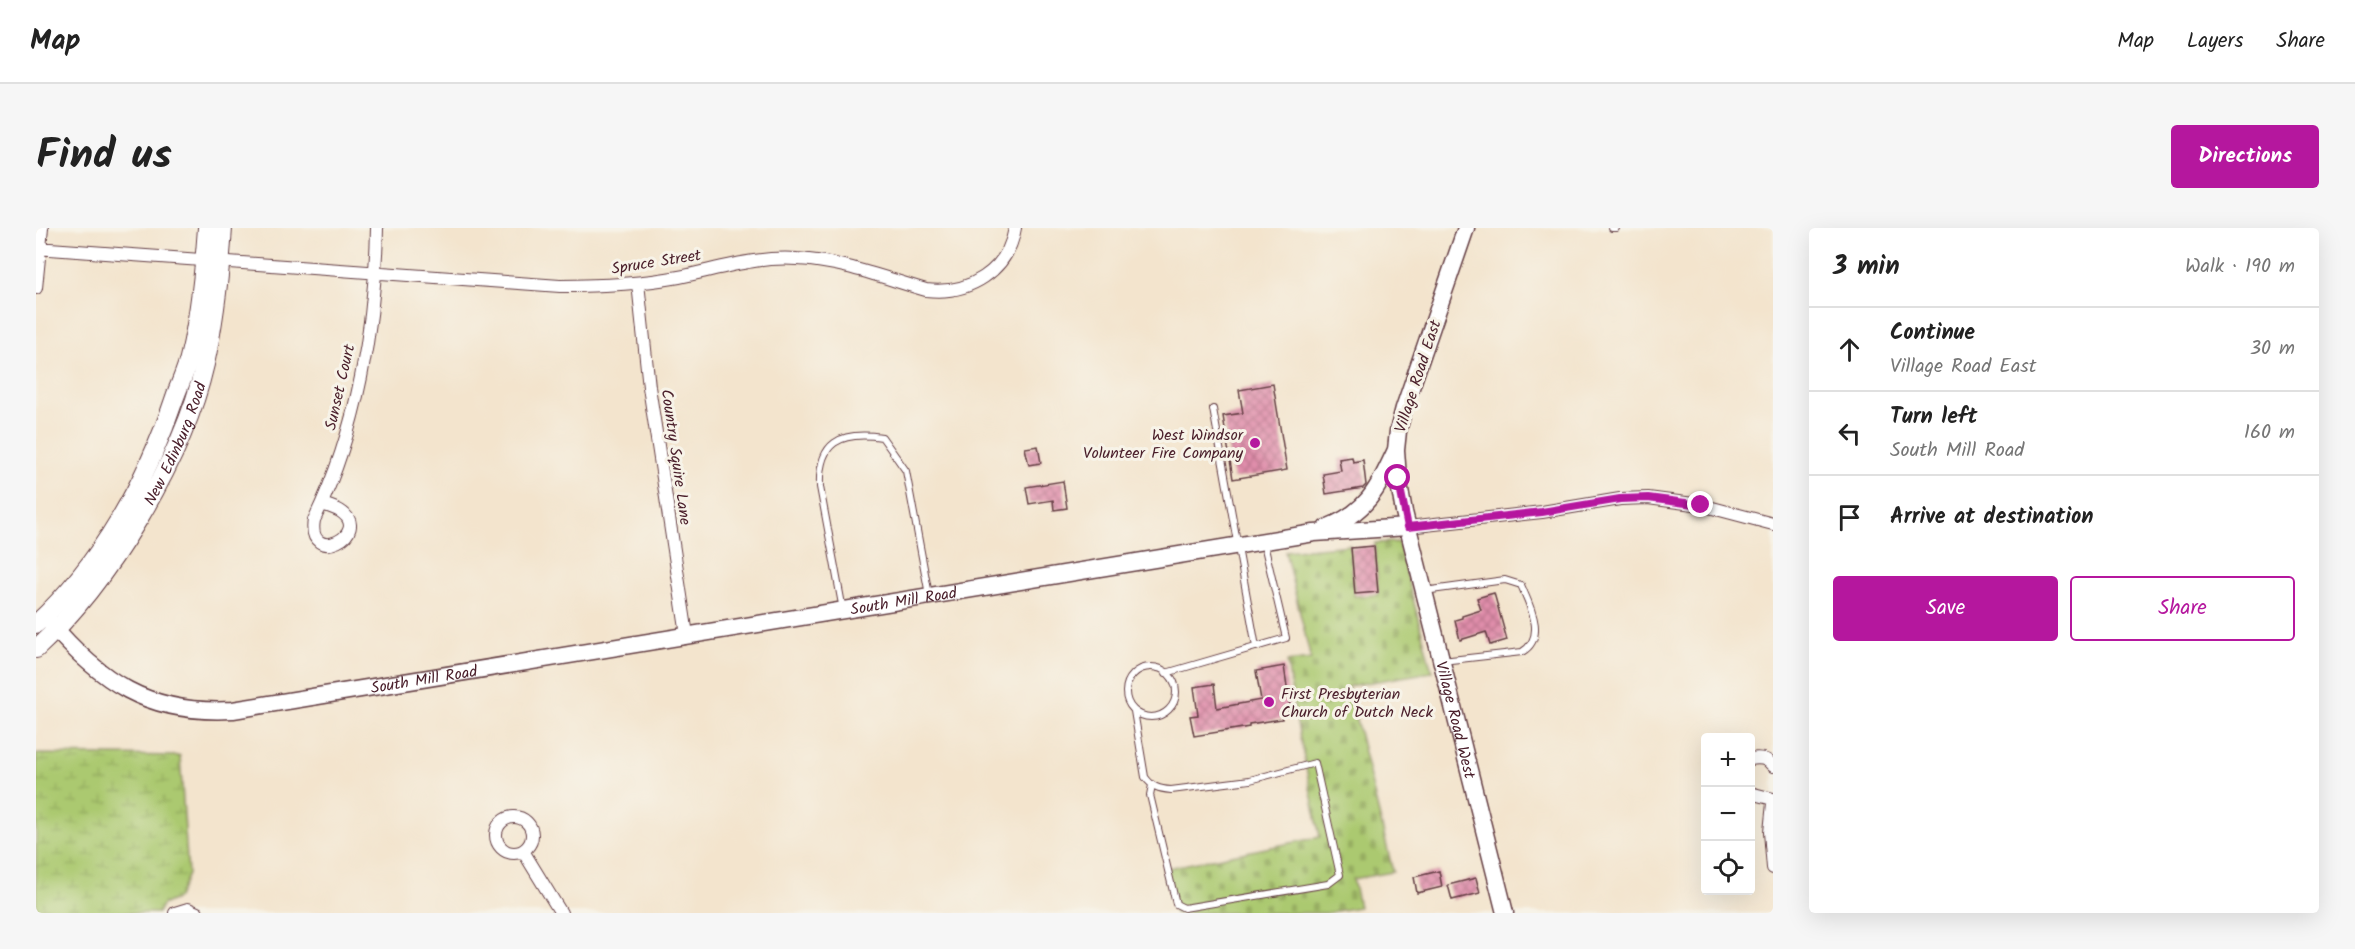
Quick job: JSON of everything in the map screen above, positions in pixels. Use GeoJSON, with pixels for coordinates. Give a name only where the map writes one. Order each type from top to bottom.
{"type":"FeatureCollection","features":[{"type":"Feature","properties":{"kind":"main road","name":"New Edinburg Road"},"geometry":{"type":"LineString","coordinates":[[46,624],[126,539],[143,512],[176,446],[205,365],[215,310],[213,261],[207,228]]}},
{"type":"Feature","properties":{"kind":"main road","name":"New Edinburg Road"},"geometry":{"type":"LineString","coordinates":[[213,261],[223,228]]}},
{"type":"Feature","properties":{"kind":"main road"},"geometry":{"type":"LineString","coordinates":[[36,649],[46,624]]}},
{"type":"Feature","properties":{"kind":"street"},"geometry":{"type":"LineString","coordinates":[[36,288],[38,248],[42,228]]}},
{"type":"Feature","properties":{"kind":"street"},"geometry":{"type":"LineString","coordinates":[[374,273],[377,228]]}},
{"type":"Feature","properties":{"kind":"street","name":"Spruce Street"},"geometry":{"type":"LineString","coordinates":[[38,248],[560,286],[638,283],[680,277],[742,262],[798,259],[825,262],[926,290],[954,290],[972,285],[997,267],[1006,254],[1015,228]]}},
{"type":"Feature","properties":{"kind":"street","name":"Village Road East"},"geometry":{"type":"LineString","coordinates":[[1408,527],[1398,478],[1396,450],[1398,431],[1466,228]]}},
{"type":"Feature","properties":{"kind":"street","name":"Sunset Court"},"geometry":{"type":"LineString","coordinates":[[322,504],[334,474],[359,381],[369,327],[374,273]]}},
{"type":"Feature","properties":{"kind":"street","name":"Country Squire Lane"},"geometry":{"type":"LineString","coordinates":[[638,283],[650,387],[687,635]]}},
{"type":"Feature","properties":{"kind":"street"},"geometry":{"type":"LineString","coordinates":[[1314,533],[1347,519],[1366,504],[1378,488],[1396,450]]}},
{"type":"Feature","properties":{"kind":"street","name":"South Mill Road"},"geometry":{"type":"LineString","coordinates":[[46,624],[117,685],[163,705],[209,712],[1264,543],[1314,533],[1408,527],[1542,512],[1620,499],[1648,498],[1676,500],[1773,524]]}},
{"type":"Feature","properties":{"kind":"street","name":"Village Road West"},"geometry":{"type":"LineString","coordinates":[[1408,527],[1505,913]]}},
{"type":"Feature","properties":{"kind":"street"},"geometry":{"type":"LineString","coordinates":[[1755,758],[1769,761],[1773,766]]}},
{"type":"Feature","properties":{"kind":"street"},"geometry":{"type":"LineString","coordinates":[[1755,795],[1773,801],[1770,832],[1773,868]]}},
{"type":"Feature","properties":{"kind":"street"},"geometry":{"type":"LineString","coordinates":[[523,851],[561,913]]}},
{"type":"Feature","properties":{"kind":"street"},"geometry":{"type":"LineString","coordinates":[[175,913],[188,909],[197,913]]}},
{"type":"Feature","properties":{"kind":"lane"},"geometry":{"type":"LineString","coordinates":[[1213,409],[1256,647]]}},
{"type":"Feature","properties":{"kind":"lane"},"geometry":{"type":"LineString","coordinates":[[843,610],[820,487],[819,468],[825,451],[840,439],[865,434],[882,437],[906,471],[929,597]]}},
{"type":"Feature","properties":{"kind":"lane"},"geometry":{"type":"LineString","coordinates":[[1152,785],[1150,795],[1176,904],[1184,908],[1328,884],[1340,875],[1315,763],[1250,780],[1171,790],[1152,785],[1145,777],[1134,711],[1126,697],[1126,688],[1135,674],[1150,668],[1166,673],[1286,638],[1264,543]]}},
{"type":"Feature","properties":{"kind":"lane"},"geometry":{"type":"LineString","coordinates":[[1424,591],[1505,580],[1521,585],[1531,608],[1536,637],[1531,646],[1522,652],[1442,662]]}},
{"type":"Feature","properties":{"kind":"lane"},"geometry":{"type":"LineString","coordinates":[[1134,711],[1141,715],[1156,717],[1170,708],[1174,702],[1175,686],[1166,673]]}},
{"type":"Feature","properties":{"kind":"green space"},"geometry":{"type":"Polygon","coordinates":[[[1397,542],[1432,672],[1348,686],[1393,872],[1353,879],[1359,907],[1326,913],[1175,913],[1163,869],[1320,837],[1287,662],[1311,659],[1285,551],[1350,545],[1354,596],[1378,595],[1375,543],[1397,542]]]}},
{"type":"Feature","properties":{"kind":"green space"},"geometry":{"type":"Polygon","coordinates":[[[36,754],[180,756],[188,874],[178,898],[162,905],[158,913],[36,913],[36,754]]]}},
{"type":"Feature","properties":{"kind":"building","name":"West Windsor Volunteer Fire Company"},"geometry":{"type":"Polygon","coordinates":[[[1273,384],[1287,470],[1233,479],[1223,416],[1243,413],[1239,390],[1273,384]]]}},
{"type":"Feature","properties":{"kind":"building"},"geometry":{"type":"Polygon","coordinates":[[[1038,446],[1041,463],[1029,465],[1025,448],[1038,446]]]}},
{"type":"Feature","properties":{"kind":"building"},"geometry":{"type":"Polygon","coordinates":[[[1352,457],[1353,462],[1363,460],[1366,485],[1363,488],[1326,494],[1323,474],[1341,471],[1339,459],[1352,457]]]}},
{"type":"Feature","properties":{"kind":"building"},"geometry":{"type":"Polygon","coordinates":[[[1063,481],[1067,508],[1054,510],[1053,500],[1029,504],[1026,487],[1063,481]]]}},
{"type":"Feature","properties":{"kind":"building"},"geometry":{"type":"Polygon","coordinates":[[[1374,546],[1378,592],[1355,594],[1351,548],[1374,546]]]}},
{"type":"Feature","properties":{"kind":"building"},"geometry":{"type":"Polygon","coordinates":[[[1494,593],[1507,640],[1490,645],[1486,632],[1460,640],[1455,620],[1481,610],[1477,598],[1494,593]]]}},
{"type":"Feature","properties":{"kind":"building","name":"First Presbyterian Church of Dutch Neck"},"geometry":{"type":"Polygon","coordinates":[[[1284,666],[1290,707],[1287,708],[1288,714],[1281,716],[1282,719],[1194,736],[1190,716],[1198,715],[1194,687],[1214,684],[1217,708],[1261,700],[1256,671],[1284,666]]]}},
{"type":"Feature","properties":{"kind":"building"},"geometry":{"type":"Polygon","coordinates":[[[1439,871],[1442,887],[1417,893],[1414,877],[1439,871]]]}},
{"type":"Feature","properties":{"kind":"building"},"geometry":{"type":"Polygon","coordinates":[[[1476,878],[1480,893],[1452,900],[1448,885],[1476,878]]]}},
{"type":"Feature","properties":{"kind":"place","name":"West Windsor Volunteer Fire Company"},"geometry":{"type":"Point","coordinates":[1255,443]}},
{"type":"Feature","properties":{"kind":"place","name":"First Presbyterian Church of Dutch Neck"},"geometry":{"type":"Point","coordinates":[1269,702]}},
{"type":"Feature","properties":{"kind":"route"},"geometry":{"type":"LineString","coordinates":[[1398,478],[1408,527],[1542,512],[1620,499],[1676,500],[1701,505]]}}]}
